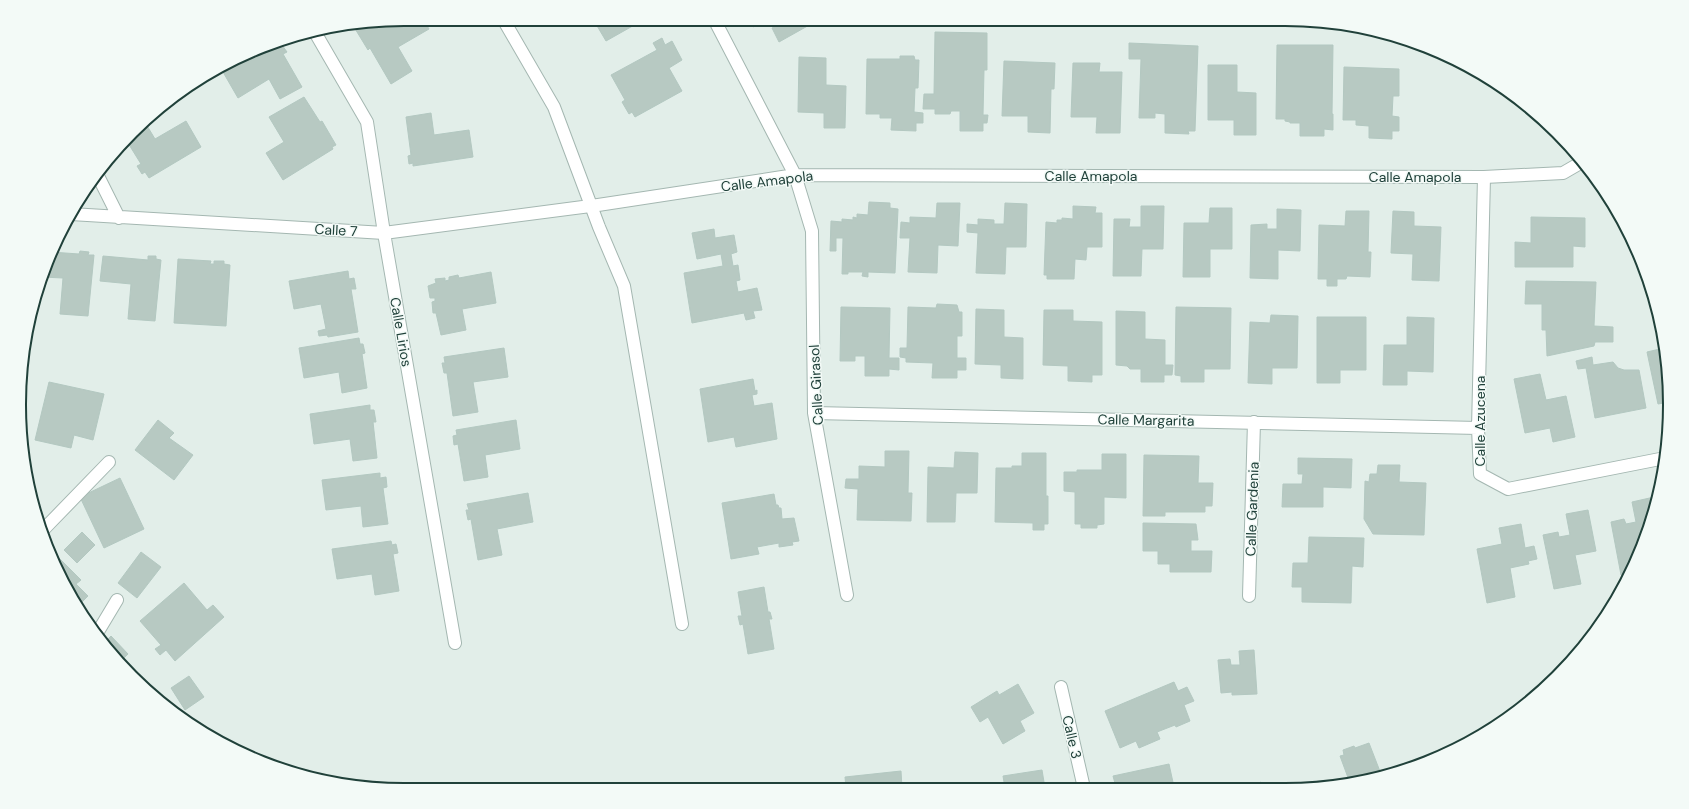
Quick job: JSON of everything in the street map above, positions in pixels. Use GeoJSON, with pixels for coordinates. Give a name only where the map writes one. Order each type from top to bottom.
{"type":"FeatureCollection","features":[{"type":"Feature","properties":{"kind":"street"},"geometry":{"type":"LineString","coordinates":[[507,26],[554,107],[624,286],[682,624]]}},
{"type":"Feature","properties":{"kind":"street","name":"Calle Girasol"},"geometry":{"type":"LineString","coordinates":[[718,26],[795,175],[812,231],[814,413],[847,595]]}},
{"type":"Feature","properties":{"kind":"street","name":"Calle Lirios"},"geometry":{"type":"LineString","coordinates":[[317,36],[367,122],[384,233],[454,643]]}},
{"type":"Feature","properties":{"kind":"street","name":"Calle Amapola"},"geometry":{"type":"LineString","coordinates":[[594,206],[795,175],[1484,177],[1563,173],[1577,165]]}},
{"type":"Feature","properties":{"kind":"street","name":"Calle Azucena"},"geometry":{"type":"LineString","coordinates":[[1484,177],[1478,428],[1480,474],[1508,489],[1659,459]]}},
{"type":"Feature","properties":{"kind":"street"},"geometry":{"type":"LineString","coordinates":[[100,180],[119,218]]}},
{"type":"Feature","properties":{"kind":"street","name":"Calle 7"},"geometry":{"type":"LineString","coordinates":[[77,215],[384,233],[594,206]]}},
{"type":"Feature","properties":{"kind":"street","name":"Calle Margarita"},"geometry":{"type":"LineString","coordinates":[[814,413],[1478,428]]}},
{"type":"Feature","properties":{"kind":"street","name":"Calle Gardenia"},"geometry":{"type":"LineString","coordinates":[[1249,596],[1254,422]]}},
{"type":"Feature","properties":{"kind":"street"},"geometry":{"type":"LineString","coordinates":[[46,527],[109,462]]}},
{"type":"Feature","properties":{"kind":"street"},"geometry":{"type":"LineString","coordinates":[[100,629],[117,600]]}},
{"type":"Feature","properties":{"kind":"street","name":"Calle 3"},"geometry":{"type":"LineString","coordinates":[[1061,687],[1083,783]]}},
{"type":"Feature","properties":{"kind":"building"},"geometry":{"type":"Polygon","coordinates":[[[427,26],[429,29],[398,47],[412,71],[391,84],[370,48],[368,50],[355,29],[427,26]]]}},
{"type":"Feature","properties":{"kind":"building"},"geometry":{"type":"Polygon","coordinates":[[[597,26],[633,26],[606,41],[597,26]]]}},
{"type":"Feature","properties":{"kind":"building"},"geometry":{"type":"Polygon","coordinates":[[[776,26],[808,26],[779,42],[772,28],[776,26]]]}},
{"type":"Feature","properties":{"kind":"building"},"geometry":{"type":"Polygon","coordinates":[[[935,32],[987,33],[987,70],[984,70],[983,115],[988,115],[987,123],[983,123],[983,131],[960,131],[960,111],[951,111],[950,114],[935,114],[935,109],[923,109],[924,94],[934,94],[935,32]]]}},
{"type":"Feature","properties":{"kind":"building"},"geometry":{"type":"Polygon","coordinates":[[[662,38],[665,45],[672,41],[682,60],[669,68],[682,91],[635,117],[632,112],[629,114],[622,102],[625,100],[611,75],[657,50],[653,43],[662,38]]]}},
{"type":"Feature","properties":{"kind":"building"},"geometry":{"type":"Polygon","coordinates":[[[1129,43],[1198,46],[1195,131],[1188,131],[1189,134],[1165,133],[1165,114],[1155,113],[1155,118],[1139,118],[1141,59],[1129,59],[1129,43]]]}},
{"type":"Feature","properties":{"kind":"building"},"geometry":{"type":"Polygon","coordinates":[[[1277,45],[1333,45],[1333,130],[1324,129],[1324,136],[1300,136],[1300,123],[1290,123],[1285,121],[1285,119],[1276,119],[1277,45]]]}},
{"type":"Feature","properties":{"kind":"building"},"geometry":{"type":"Polygon","coordinates":[[[283,46],[287,52],[283,54],[302,87],[280,99],[269,79],[238,98],[223,72],[237,65],[283,46]]]}},
{"type":"Feature","properties":{"kind":"building"},"geometry":{"type":"Polygon","coordinates":[[[900,56],[914,56],[915,60],[919,60],[918,88],[915,88],[914,112],[923,113],[923,123],[916,123],[916,131],[891,130],[892,118],[880,118],[880,114],[866,114],[867,59],[900,59],[900,56]]]}},
{"type":"Feature","properties":{"kind":"building"},"geometry":{"type":"Polygon","coordinates":[[[799,57],[826,58],[826,85],[846,86],[845,128],[824,128],[824,113],[798,112],[799,57]]]}},
{"type":"Feature","properties":{"kind":"building"},"geometry":{"type":"Polygon","coordinates":[[[1004,61],[1055,63],[1054,89],[1051,89],[1050,133],[1028,132],[1028,116],[1002,116],[1004,61]]]}},
{"type":"Feature","properties":{"kind":"building"},"geometry":{"type":"Polygon","coordinates":[[[1073,63],[1100,63],[1099,72],[1122,72],[1120,133],[1096,133],[1097,117],[1071,117],[1073,63]]]}},
{"type":"Feature","properties":{"kind":"building"},"geometry":{"type":"Polygon","coordinates":[[[1208,65],[1237,65],[1237,92],[1256,93],[1256,135],[1234,135],[1234,120],[1208,120],[1208,65]]]}},
{"type":"Feature","properties":{"kind":"building"},"geometry":{"type":"Polygon","coordinates":[[[1344,67],[1399,69],[1399,96],[1393,96],[1392,116],[1399,117],[1399,131],[1392,131],[1392,139],[1369,138],[1369,126],[1356,125],[1356,120],[1343,120],[1344,67]]]}},
{"type":"Feature","properties":{"kind":"building"},"geometry":{"type":"Polygon","coordinates":[[[304,97],[320,122],[322,121],[336,145],[332,147],[333,149],[283,180],[266,153],[284,142],[269,117],[304,97]]]}},
{"type":"Feature","properties":{"kind":"building"},"geometry":{"type":"Polygon","coordinates":[[[431,113],[434,135],[469,130],[473,157],[413,166],[413,163],[409,164],[408,156],[411,155],[406,117],[431,113]]]}},
{"type":"Feature","properties":{"kind":"building"},"geometry":{"type":"Polygon","coordinates":[[[186,121],[201,147],[149,178],[145,172],[142,174],[137,166],[141,164],[129,145],[148,127],[155,139],[186,121]]]}},
{"type":"Feature","properties":{"kind":"building"},"geometry":{"type":"Polygon","coordinates":[[[869,202],[890,203],[890,208],[898,209],[895,273],[868,272],[868,277],[862,276],[863,272],[848,272],[848,274],[842,274],[843,238],[836,238],[836,251],[830,251],[831,221],[842,222],[842,219],[853,220],[853,217],[857,218],[857,214],[868,215],[869,202]]]}},
{"type":"Feature","properties":{"kind":"building"},"geometry":{"type":"Polygon","coordinates":[[[937,203],[960,203],[958,246],[938,245],[937,273],[908,272],[910,238],[900,238],[901,222],[910,223],[910,217],[936,218],[937,203]]]}},
{"type":"Feature","properties":{"kind":"building"},"geometry":{"type":"Polygon","coordinates":[[[1005,203],[1027,204],[1026,247],[1006,247],[1005,274],[976,273],[978,233],[967,232],[967,224],[978,225],[978,219],[994,220],[994,224],[1004,224],[1005,203]]]}},
{"type":"Feature","properties":{"kind":"building"},"geometry":{"type":"Polygon","coordinates":[[[1073,206],[1096,207],[1095,213],[1102,213],[1102,247],[1087,247],[1086,260],[1075,259],[1074,279],[1047,279],[1047,275],[1044,275],[1046,222],[1057,223],[1057,220],[1062,220],[1062,218],[1073,219],[1073,206]]]}},
{"type":"Feature","properties":{"kind":"building"},"geometry":{"type":"Polygon","coordinates":[[[1141,206],[1164,206],[1163,249],[1142,249],[1141,276],[1113,276],[1114,219],[1130,219],[1129,227],[1141,227],[1141,206]]]}},
{"type":"Feature","properties":{"kind":"building"},"geometry":{"type":"Polygon","coordinates":[[[1210,208],[1232,208],[1232,249],[1210,249],[1210,277],[1183,277],[1184,223],[1209,223],[1210,208]]]}},
{"type":"Feature","properties":{"kind":"building"},"geometry":{"type":"Polygon","coordinates":[[[1277,209],[1301,210],[1300,251],[1278,250],[1278,279],[1250,278],[1251,225],[1267,224],[1267,229],[1277,229],[1277,209]]]}},
{"type":"Feature","properties":{"kind":"building"},"geometry":{"type":"Polygon","coordinates":[[[1346,211],[1369,211],[1368,252],[1371,252],[1370,277],[1347,276],[1346,279],[1337,279],[1337,286],[1327,286],[1327,279],[1318,279],[1319,225],[1345,226],[1346,211]]]}},
{"type":"Feature","properties":{"kind":"building"},"geometry":{"type":"Polygon","coordinates":[[[1393,211],[1414,212],[1414,226],[1441,227],[1439,281],[1412,280],[1413,254],[1391,253],[1393,211]]]}},
{"type":"Feature","properties":{"kind":"building"},"geometry":{"type":"Polygon","coordinates":[[[1531,217],[1585,218],[1585,247],[1573,246],[1573,267],[1515,267],[1515,242],[1531,243],[1531,217]]]}},
{"type":"Feature","properties":{"kind":"building"},"geometry":{"type":"Polygon","coordinates":[[[714,229],[715,238],[734,235],[737,252],[731,254],[733,266],[738,265],[740,280],[736,281],[738,292],[757,288],[762,310],[753,311],[755,318],[746,320],[744,313],[692,323],[684,273],[723,266],[721,254],[697,259],[692,233],[714,229]]]}},
{"type":"Feature","properties":{"kind":"building"},"geometry":{"type":"Polygon","coordinates":[[[80,251],[89,252],[88,255],[94,255],[88,316],[60,314],[63,278],[48,277],[58,253],[79,254],[80,251]]]}},
{"type":"Feature","properties":{"kind":"building"},"geometry":{"type":"Polygon","coordinates":[[[103,256],[148,260],[148,256],[156,256],[156,259],[161,260],[155,321],[128,319],[131,284],[100,281],[103,256]]]}},
{"type":"Feature","properties":{"kind":"building"},"geometry":{"type":"Polygon","coordinates":[[[178,259],[211,261],[210,264],[214,264],[214,261],[224,261],[224,264],[230,265],[226,326],[174,323],[178,259]]]}},
{"type":"Feature","properties":{"kind":"building"},"geometry":{"type":"Polygon","coordinates":[[[348,271],[349,279],[354,278],[356,289],[351,289],[358,332],[328,337],[327,335],[319,336],[318,331],[326,329],[321,304],[294,309],[289,281],[348,271]]]}},
{"type":"Feature","properties":{"kind":"building"},"geometry":{"type":"Polygon","coordinates":[[[491,272],[496,303],[462,309],[466,330],[441,335],[436,313],[433,313],[432,302],[435,301],[435,298],[430,298],[428,286],[436,283],[435,279],[445,278],[445,281],[449,280],[449,277],[458,275],[459,278],[491,272]]]}},
{"type":"Feature","properties":{"kind":"building"},"geometry":{"type":"Polygon","coordinates":[[[1526,281],[1596,282],[1594,326],[1613,327],[1613,342],[1595,342],[1594,346],[1547,356],[1546,330],[1542,330],[1542,304],[1525,304],[1526,281]]]}},
{"type":"Feature","properties":{"kind":"building"},"geometry":{"type":"Polygon","coordinates":[[[937,304],[957,305],[959,312],[962,312],[962,336],[957,336],[957,358],[966,358],[966,370],[957,370],[957,378],[932,378],[933,363],[906,362],[906,358],[900,357],[900,348],[907,348],[908,307],[936,308],[937,304]]]}},
{"type":"Feature","properties":{"kind":"building"},"geometry":{"type":"Polygon","coordinates":[[[841,307],[890,308],[889,358],[899,358],[899,370],[889,369],[889,376],[865,376],[865,356],[855,356],[855,361],[840,361],[841,307]]]}},
{"type":"Feature","properties":{"kind":"building"},"geometry":{"type":"Polygon","coordinates":[[[1176,307],[1231,308],[1230,369],[1204,369],[1204,382],[1181,382],[1181,376],[1175,375],[1176,307]]]}},
{"type":"Feature","properties":{"kind":"building"},"geometry":{"type":"Polygon","coordinates":[[[976,309],[1004,310],[1004,337],[1023,338],[1023,379],[1001,378],[1001,365],[975,364],[976,309]]]}},
{"type":"Feature","properties":{"kind":"building"},"geometry":{"type":"Polygon","coordinates":[[[1044,310],[1073,310],[1073,321],[1102,322],[1102,375],[1092,375],[1092,382],[1068,381],[1068,366],[1043,365],[1044,310]]]}},
{"type":"Feature","properties":{"kind":"building"},"geometry":{"type":"Polygon","coordinates":[[[1116,311],[1145,312],[1145,339],[1165,340],[1165,365],[1173,365],[1172,375],[1164,375],[1164,382],[1141,382],[1141,369],[1130,369],[1127,366],[1116,365],[1116,311]]]}},
{"type":"Feature","properties":{"kind":"building"},"geometry":{"type":"Polygon","coordinates":[[[1271,315],[1298,316],[1297,368],[1272,368],[1272,384],[1248,383],[1250,322],[1270,323],[1271,315]]]}},
{"type":"Feature","properties":{"kind":"building"},"geometry":{"type":"Polygon","coordinates":[[[1317,317],[1366,317],[1366,370],[1340,370],[1340,383],[1317,383],[1317,317]]]}},
{"type":"Feature","properties":{"kind":"building"},"geometry":{"type":"Polygon","coordinates":[[[1407,317],[1434,318],[1433,372],[1407,371],[1407,385],[1383,385],[1384,345],[1407,345],[1407,317]]]}},
{"type":"Feature","properties":{"kind":"building"},"geometry":{"type":"Polygon","coordinates":[[[359,338],[360,344],[363,344],[365,353],[362,354],[367,388],[342,393],[339,372],[304,378],[299,348],[359,338]]]}},
{"type":"Feature","properties":{"kind":"building"},"geometry":{"type":"Polygon","coordinates":[[[504,348],[508,377],[473,382],[478,412],[453,416],[447,373],[444,373],[442,363],[445,363],[444,357],[504,348]]]}},
{"type":"Feature","properties":{"kind":"building"},"geometry":{"type":"Polygon","coordinates":[[[1659,349],[1663,403],[1658,404],[1647,352],[1659,349]]]}},
{"type":"Feature","properties":{"kind":"building"},"geometry":{"type":"Polygon","coordinates":[[[1592,357],[1593,365],[1613,362],[1618,368],[1624,370],[1639,370],[1646,408],[1595,418],[1586,368],[1578,369],[1576,361],[1592,357]]]}},
{"type":"Feature","properties":{"kind":"building"},"geometry":{"type":"Polygon","coordinates":[[[1540,374],[1546,400],[1566,396],[1575,437],[1553,442],[1550,428],[1525,433],[1514,379],[1540,374]]]}},
{"type":"Feature","properties":{"kind":"building"},"geometry":{"type":"Polygon","coordinates":[[[753,379],[755,391],[757,390],[757,394],[752,395],[754,406],[772,403],[777,439],[736,447],[734,437],[708,442],[700,389],[753,379]]]}},
{"type":"Feature","properties":{"kind":"building"},"geometry":{"type":"Polygon","coordinates":[[[49,382],[104,394],[93,440],[74,435],[71,448],[35,440],[49,382]]]}},
{"type":"Feature","properties":{"kind":"building"},"geometry":{"type":"Polygon","coordinates":[[[370,405],[370,410],[374,410],[376,422],[373,422],[377,458],[353,461],[350,439],[314,444],[310,414],[370,405]]]}},
{"type":"Feature","properties":{"kind":"building"},"geometry":{"type":"Polygon","coordinates":[[[158,420],[174,433],[169,438],[193,455],[174,480],[135,450],[158,420]]]}},
{"type":"Feature","properties":{"kind":"building"},"geometry":{"type":"Polygon","coordinates":[[[516,420],[520,449],[485,455],[488,477],[464,481],[458,444],[454,445],[453,436],[457,435],[456,430],[516,420]]]}},
{"type":"Feature","properties":{"kind":"building"},"geometry":{"type":"Polygon","coordinates":[[[885,451],[909,451],[908,493],[912,493],[911,521],[857,520],[858,489],[845,488],[846,479],[859,479],[859,466],[885,467],[885,451]]]}},
{"type":"Feature","properties":{"kind":"building"},"geometry":{"type":"Polygon","coordinates":[[[955,452],[978,453],[977,493],[956,493],[955,522],[927,522],[928,467],[954,468],[955,452]]]}},
{"type":"Feature","properties":{"kind":"building"},"geometry":{"type":"Polygon","coordinates":[[[1022,453],[1046,453],[1046,496],[1048,496],[1048,524],[1044,524],[1044,530],[1033,530],[1033,523],[995,522],[996,468],[1012,468],[1012,466],[1022,466],[1022,453]]]}},
{"type":"Feature","properties":{"kind":"building"},"geometry":{"type":"Polygon","coordinates":[[[1102,454],[1126,454],[1126,498],[1104,497],[1104,524],[1097,525],[1097,528],[1081,528],[1081,524],[1075,524],[1075,492],[1064,491],[1064,472],[1077,472],[1077,470],[1102,470],[1102,454]]]}},
{"type":"Feature","properties":{"kind":"building"},"geometry":{"type":"Polygon","coordinates":[[[1144,455],[1199,456],[1198,483],[1213,483],[1212,506],[1205,506],[1205,512],[1165,512],[1165,516],[1143,516],[1144,455]]]}},
{"type":"Feature","properties":{"kind":"building"},"geometry":{"type":"Polygon","coordinates":[[[1298,458],[1352,459],[1351,488],[1323,487],[1323,507],[1282,507],[1283,484],[1302,484],[1303,474],[1298,474],[1298,458]]]}},
{"type":"Feature","properties":{"kind":"building"},"geometry":{"type":"Polygon","coordinates":[[[1378,465],[1400,465],[1399,482],[1426,483],[1424,535],[1373,534],[1364,519],[1365,481],[1369,482],[1370,474],[1377,474],[1378,465]]]}},
{"type":"Feature","properties":{"kind":"building"},"geometry":{"type":"Polygon","coordinates":[[[380,473],[380,478],[386,477],[387,487],[383,488],[388,524],[363,527],[361,506],[326,510],[322,480],[380,473]]]}},
{"type":"Feature","properties":{"kind":"building"},"geometry":{"type":"Polygon","coordinates":[[[120,478],[144,529],[104,548],[80,497],[120,478]]]}},
{"type":"Feature","properties":{"kind":"building"},"geometry":{"type":"Polygon","coordinates":[[[528,493],[533,522],[497,529],[502,555],[478,560],[471,519],[468,520],[466,510],[469,510],[467,504],[528,493]]]}},
{"type":"Feature","properties":{"kind":"building"},"geometry":{"type":"Polygon","coordinates":[[[774,494],[776,505],[781,508],[782,519],[794,518],[799,541],[792,542],[793,545],[779,547],[779,543],[757,547],[759,554],[731,559],[722,503],[774,494]]]}},
{"type":"Feature","properties":{"kind":"building"},"geometry":{"type":"Polygon","coordinates":[[[1651,498],[1643,526],[1624,572],[1621,575],[1611,522],[1624,519],[1626,524],[1636,522],[1632,502],[1651,498]]]}},
{"type":"Feature","properties":{"kind":"building"},"geometry":{"type":"Polygon","coordinates":[[[1588,510],[1596,551],[1575,555],[1581,584],[1554,589],[1543,535],[1558,532],[1559,537],[1570,535],[1566,514],[1588,510]]]}},
{"type":"Feature","properties":{"kind":"building"},"geometry":{"type":"Polygon","coordinates":[[[1143,523],[1196,524],[1198,540],[1191,540],[1191,551],[1212,551],[1211,572],[1170,572],[1170,564],[1158,564],[1158,551],[1143,551],[1143,523]]]}},
{"type":"Feature","properties":{"kind":"building"},"geometry":{"type":"Polygon","coordinates":[[[1521,524],[1525,548],[1534,546],[1537,559],[1528,561],[1529,564],[1510,568],[1515,597],[1487,603],[1477,549],[1502,544],[1499,528],[1521,524]]]}},
{"type":"Feature","properties":{"kind":"building"},"geometry":{"type":"Polygon","coordinates":[[[82,532],[95,545],[77,563],[64,550],[82,532]]]}},
{"type":"Feature","properties":{"kind":"building"},"geometry":{"type":"Polygon","coordinates":[[[1309,537],[1364,538],[1363,567],[1352,566],[1351,603],[1302,602],[1302,587],[1292,587],[1293,563],[1308,563],[1309,537]]]}},
{"type":"Feature","properties":{"kind":"building"},"geometry":{"type":"Polygon","coordinates":[[[391,541],[392,545],[396,544],[398,553],[393,554],[399,591],[375,595],[372,574],[337,579],[332,549],[391,541]]]}},
{"type":"Feature","properties":{"kind":"building"},"geometry":{"type":"Polygon","coordinates":[[[141,552],[161,567],[137,598],[118,583],[141,552]]]}},
{"type":"Feature","properties":{"kind":"building"},"geometry":{"type":"Polygon","coordinates":[[[59,558],[81,580],[76,584],[88,596],[82,602],[65,572],[59,558]]]}},
{"type":"Feature","properties":{"kind":"building"},"geometry":{"type":"Polygon","coordinates":[[[184,583],[207,610],[213,605],[224,617],[175,661],[166,650],[160,655],[155,649],[161,645],[140,621],[184,583]]]}},
{"type":"Feature","properties":{"kind":"building"},"geometry":{"type":"Polygon","coordinates":[[[764,587],[768,612],[770,612],[772,619],[769,619],[774,649],[748,654],[743,624],[740,625],[738,616],[742,616],[738,592],[764,587]]]}},
{"type":"Feature","properties":{"kind":"building"},"geometry":{"type":"Polygon","coordinates":[[[111,636],[128,654],[124,658],[108,639],[111,636]]]}},
{"type":"Feature","properties":{"kind":"building"},"geometry":{"type":"Polygon","coordinates":[[[1254,650],[1257,694],[1232,695],[1232,692],[1221,693],[1218,660],[1230,659],[1231,665],[1240,665],[1239,651],[1254,650]]]}},
{"type":"Feature","properties":{"kind":"building"},"geometry":{"type":"Polygon","coordinates":[[[189,676],[204,697],[185,710],[171,688],[189,676]]]}},
{"type":"Feature","properties":{"kind":"building"},"geometry":{"type":"Polygon","coordinates":[[[1174,682],[1178,691],[1187,687],[1194,701],[1184,705],[1190,721],[1176,727],[1175,725],[1157,732],[1160,739],[1139,748],[1136,741],[1120,748],[1105,711],[1174,682]]]}},
{"type":"Feature","properties":{"kind":"building"},"geometry":{"type":"Polygon","coordinates":[[[1018,684],[1034,713],[1020,721],[1025,731],[1003,744],[988,717],[980,722],[971,707],[997,691],[999,695],[1018,684]]]}},
{"type":"Feature","properties":{"kind":"building"},"geometry":{"type":"Polygon","coordinates":[[[1369,743],[1380,771],[1348,778],[1340,756],[1344,755],[1343,750],[1354,746],[1355,748],[1369,743]]]}},
{"type":"Feature","properties":{"kind":"building"},"geometry":{"type":"Polygon","coordinates":[[[1169,764],[1173,783],[1115,783],[1113,776],[1169,764]]]}},
{"type":"Feature","properties":{"kind":"building"},"geometry":{"type":"Polygon","coordinates":[[[1042,770],[1044,783],[1004,783],[1003,776],[1042,770]]]}},
{"type":"Feature","properties":{"kind":"building"},"geometry":{"type":"Polygon","coordinates":[[[901,771],[902,783],[846,783],[845,777],[901,771]]]}}]}
